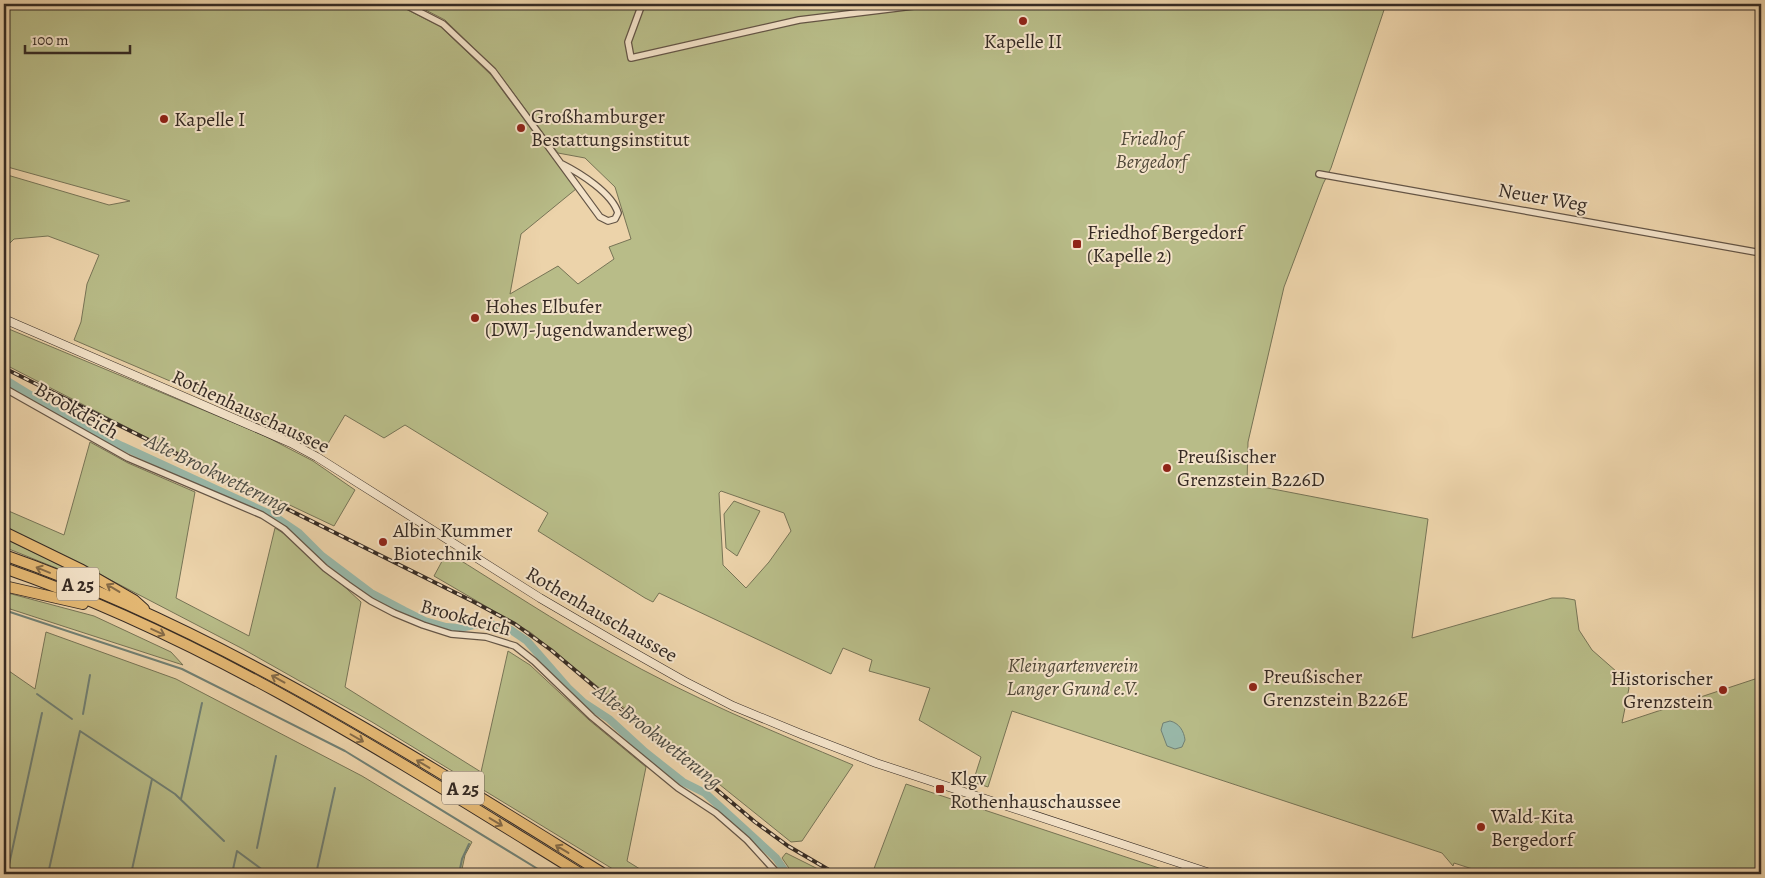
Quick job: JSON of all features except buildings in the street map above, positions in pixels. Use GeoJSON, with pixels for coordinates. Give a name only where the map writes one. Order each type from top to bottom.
{"type":"FeatureCollection","features":[{"type":"Feature","properties":{"kind":"highway"},"geometry":{"type":"LineString","coordinates":[[4,532],[108,584],[134,600],[152,617]]}},
{"type":"Feature","properties":{"kind":"highway","name":"A 25"},"geometry":{"type":"LineString","coordinates":[[4,555],[70,580],[240,660],[328,708],[604,874]]}},
{"type":"Feature","properties":{"kind":"highway","name":"A 25"},"geometry":{"type":"LineString","coordinates":[[4,568],[114,612],[227,666],[360,740],[581,874]]}},
{"type":"Feature","properties":{"kind":"highway"},"geometry":{"type":"LineString","coordinates":[[4,586],[114,612]]}},
{"type":"Feature","properties":{"kind":"main road","name":"Rothenhauschaussee"},"geometry":{"type":"LineString","coordinates":[[4,319],[291,443],[540,598],[684,681],[733,706],[868,760],[1213,874]]}},
{"type":"Feature","properties":{"kind":"street"},"geometry":{"type":"LineString","coordinates":[[404,4],[443,24],[492,71],[600,217],[608,221],[615,219],[618,212],[612,201],[580,173],[562,164]]}},
{"type":"Feature","properties":{"kind":"street"},"geometry":{"type":"LineString","coordinates":[[642,4],[628,42],[631,58],[799,20],[930,4]]}},
{"type":"Feature","properties":{"kind":"street","name":"Neuer Weg"},"geometry":{"type":"LineString","coordinates":[[1319,174],[1761,253]]}},
{"type":"Feature","properties":{"kind":"street","name":"Brookdeich"},"geometry":{"type":"LineString","coordinates":[[4,388],[128,458],[262,516],[284,529],[325,568],[348,585],[371,601],[394,613],[423,626],[451,634],[486,637],[515,646],[534,661],[592,716],[678,788],[716,813],[747,840],[778,874]]}},
{"type":"Feature","properties":{"kind":"green space"},"geometry":{"type":"Polygon","coordinates":[[[5,4],[396,4],[441,27],[491,75],[576,189],[521,234],[510,294],[558,266],[578,284],[614,259],[609,247],[631,239],[615,187],[585,158],[558,153],[497,71],[445,20],[414,4],[1386,4],[1331,168],[1323,184],[1284,287],[1248,442],[1247,484],[1428,519],[1412,638],[1552,598],[1575,600],[1579,630],[1592,650],[1625,679],[1629,688],[1622,723],[1761,677],[1761,874],[1488,874],[1454,863],[1453,866],[1442,853],[1012,711],[988,787],[973,782],[981,757],[919,720],[930,688],[869,671],[872,660],[843,648],[831,674],[659,593],[653,602],[645,598],[538,531],[548,513],[405,425],[384,438],[345,415],[323,452],[287,431],[74,340],[81,322],[87,284],[99,255],[48,236],[14,239],[4,249],[4,174],[109,205],[130,201],[4,166],[5,4]],[[721,491],[719,493],[723,565],[746,588],[769,562],[791,531],[784,513],[721,491]]]}},
{"type":"Feature","properties":{"kind":"green space"},"geometry":{"type":"Polygon","coordinates":[[[4,327],[263,435],[313,461],[355,490],[334,526],[146,437],[4,364],[4,327]]]}},
{"type":"Feature","properties":{"kind":"green space"},"geometry":{"type":"Polygon","coordinates":[[[90,442],[128,463],[195,492],[176,598],[249,636],[275,528],[294,540],[361,602],[345,687],[481,772],[508,651],[530,665],[589,720],[646,767],[627,861],[648,874],[621,874],[372,722],[243,649],[53,550],[4,528],[4,509],[64,535],[90,442]]]}},
{"type":"Feature","properties":{"kind":"green space"},"geometry":{"type":"Polygon","coordinates":[[[734,501],[760,511],[737,556],[726,548],[724,514],[734,501]]]}},
{"type":"Feature","properties":{"kind":"green space"},"geometry":{"type":"Polygon","coordinates":[[[4,538],[87,578],[86,580],[4,547],[4,538]]]}},
{"type":"Feature","properties":{"kind":"green space"},"geometry":{"type":"Polygon","coordinates":[[[447,552],[570,629],[641,669],[731,713],[853,765],[802,841],[791,842],[530,632],[434,576],[447,552]]]}},
{"type":"Feature","properties":{"kind":"green space"},"geometry":{"type":"Polygon","coordinates":[[[4,592],[94,616],[171,652],[183,665],[4,607],[4,592]]]}},
{"type":"Feature","properties":{"kind":"green space"},"geometry":{"type":"Polygon","coordinates":[[[46,632],[176,679],[362,776],[472,842],[465,855],[461,874],[4,874],[4,698],[9,671],[35,689],[46,632]]]}},
{"type":"Feature","properties":{"kind":"green space"},"geometry":{"type":"Polygon","coordinates":[[[906,784],[1177,874],[872,874],[906,784]]]}},
{"type":"Feature","properties":{"kind":"green space"},"geometry":{"type":"Polygon","coordinates":[[[786,853],[828,874],[793,874],[782,858],[786,853]]]}},
{"type":"Feature","properties":{"kind":"shaded area"},"geometry":{"type":"Polygon","coordinates":[[[1170,721],[1176,724],[1184,734],[1185,740],[1182,747],[1175,749],[1167,746],[1161,730],[1163,723],[1170,721]]]}},
{"type":"Feature","properties":{"kind":"waterway","name":"Alte Brookwetterung"},"geometry":{"type":"LineString","coordinates":[[4,379],[76,423],[274,516],[299,533],[322,556],[371,593],[425,621],[446,627],[460,628],[484,623],[511,630],[527,641],[568,688],[583,702],[609,719],[645,752],[683,782],[705,793],[776,858],[787,874]]}},
{"type":"Feature","properties":{"kind":"waterway"},"geometry":{"type":"LineString","coordinates":[[4,610],[182,669],[345,751],[546,874]]}},
{"type":"Feature","properties":{"kind":"waterway"},"geometry":{"type":"LineString","coordinates":[[83,714],[90,675]]}},
{"type":"Feature","properties":{"kind":"waterway"},"geometry":{"type":"LineString","coordinates":[[37,694],[72,719]]}},
{"type":"Feature","properties":{"kind":"waterway"},"geometry":{"type":"LineString","coordinates":[[181,799],[202,703]]}},
{"type":"Feature","properties":{"kind":"waterway"},"geometry":{"type":"LineString","coordinates":[[7,874],[42,713]]}},
{"type":"Feature","properties":{"kind":"waterway"},"geometry":{"type":"LineString","coordinates":[[48,874],[80,731],[175,794],[224,841]]}},
{"type":"Feature","properties":{"kind":"waterway"},"geometry":{"type":"LineString","coordinates":[[257,848],[276,756]]}},
{"type":"Feature","properties":{"kind":"waterway"},"geometry":{"type":"LineString","coordinates":[[131,874],[152,779]]}},
{"type":"Feature","properties":{"kind":"waterway"},"geometry":{"type":"LineString","coordinates":[[316,874],[335,788]]}},
{"type":"Feature","properties":{"kind":"waterway"},"geometry":{"type":"LineString","coordinates":[[459,874],[462,859],[469,844]]}},
{"type":"Feature","properties":{"kind":"waterway"},"geometry":{"type":"LineString","coordinates":[[232,874],[237,851],[268,874]]}},
{"type":"Feature","properties":{"kind":"railway"},"geometry":{"type":"LineString","coordinates":[[4,368],[515,624],[551,650],[755,822],[788,846],[836,874]]}},
{"type":"Feature","properties":{"kind":"place","name":"Kapelle II"},"geometry":{"type":"Point","coordinates":[1023,21]}},
{"type":"Feature","properties":{"kind":"place","name":"Kapelle I"},"geometry":{"type":"Point","coordinates":[164,119]}},
{"type":"Feature","properties":{"kind":"place","name":"Großhamburger Bestattungsinstitut"},"geometry":{"type":"Point","coordinates":[521,128]}},
{"type":"Feature","properties":{"kind":"place","name":"Friedhof Bergedorf (Kapelle 2)"},"geometry":{"type":"Point","coordinates":[1077,244]}},
{"type":"Feature","properties":{"kind":"place","name":"Hohes Elbufer (DWJ-Jugendwanderweg)"},"geometry":{"type":"Point","coordinates":[475,318]}},
{"type":"Feature","properties":{"kind":"place","name":"Preußischer Grenzstein B226D"},"geometry":{"type":"Point","coordinates":[1167,468]}},
{"type":"Feature","properties":{"kind":"place","name":"Albin Kummer Biotechnik"},"geometry":{"type":"Point","coordinates":[383,542]}},
{"type":"Feature","properties":{"kind":"place","name":"Preußischer Grenzstein B226E"},"geometry":{"type":"Point","coordinates":[1253,687]}},
{"type":"Feature","properties":{"kind":"place","name":"Historischer Grenzstein"},"geometry":{"type":"Point","coordinates":[1723,690]}},
{"type":"Feature","properties":{"kind":"place","name":"Klgv Rothenhauschaussee"},"geometry":{"type":"Point","coordinates":[940,789]}},
{"type":"Feature","properties":{"kind":"place","name":"Wald-Kita Bergedorf"},"geometry":{"type":"Point","coordinates":[1481,827]}},
{"type":"Feature","properties":{"kind":"park label","name":"Friedhof Bergedorf"},"geometry":{"type":"Point","coordinates":[1151,150]}},
{"type":"Feature","properties":{"kind":"park label","name":"Kleingartenverein Langer Grund e.V."},"geometry":{"type":"Point","coordinates":[1073,676]}}]}
